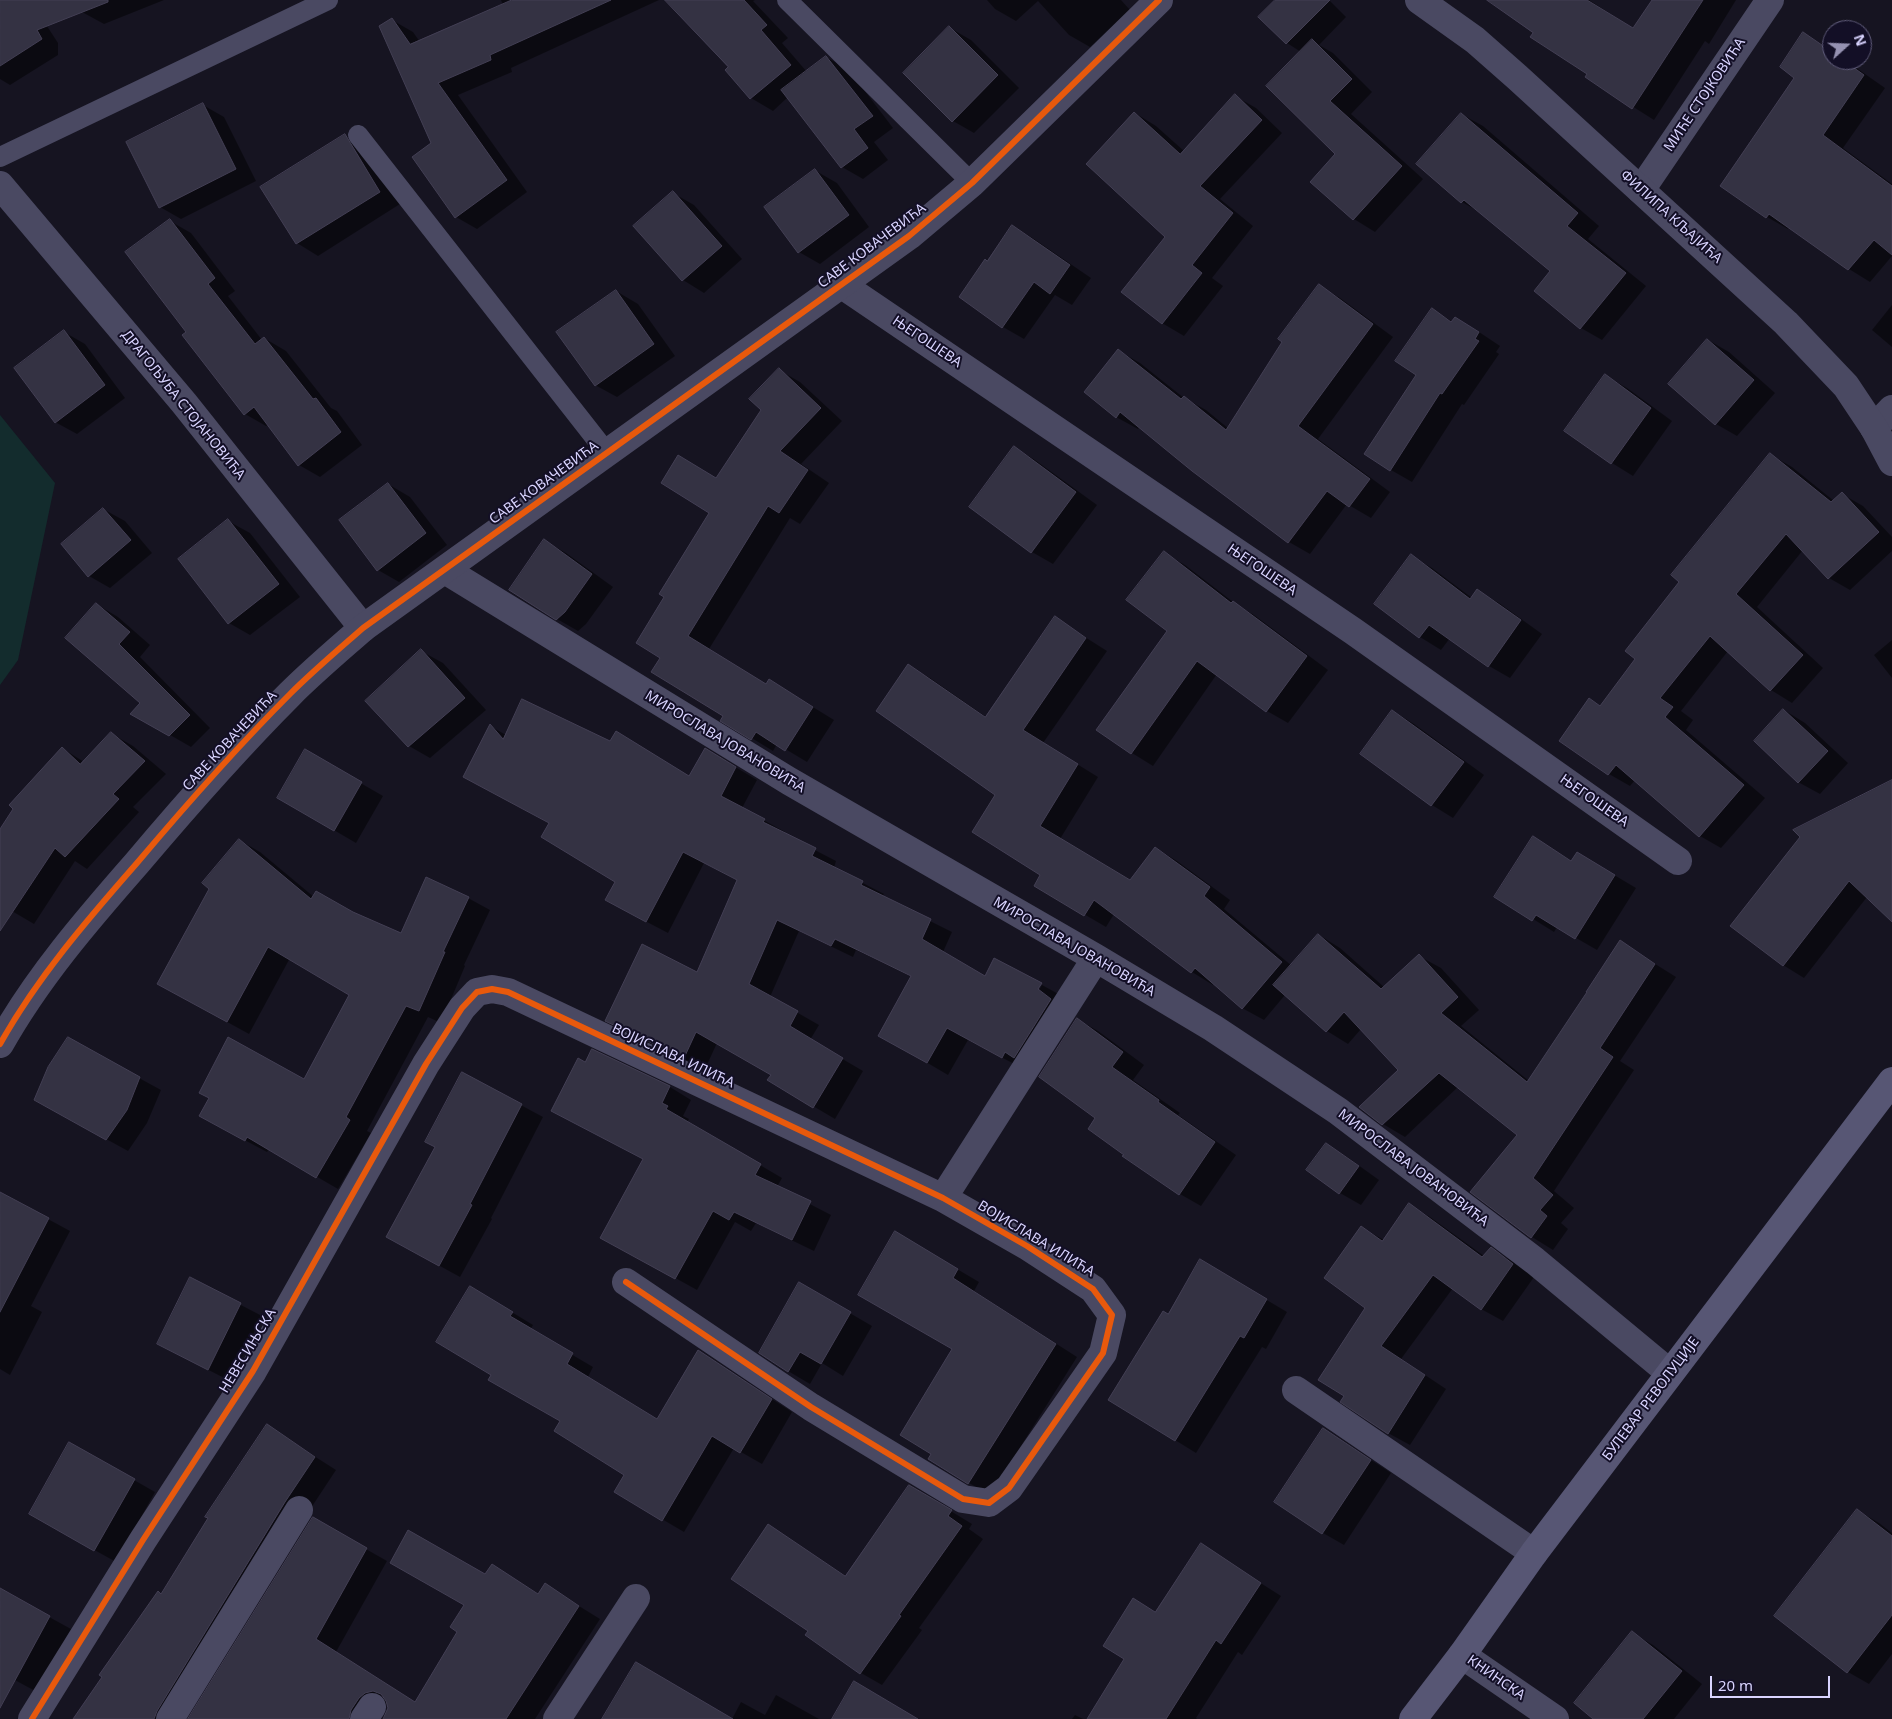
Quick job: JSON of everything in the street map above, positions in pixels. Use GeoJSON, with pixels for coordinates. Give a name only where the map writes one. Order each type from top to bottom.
{"type":"FeatureCollection","features":[{"type":"Feature","properties":{"kind":"main road","name":"БУЛЕВАР РЕВОЛУЦИЈЕ"},"geometry":{"type":"LineString","coordinates":[[1413,1719],[1462,1655],[1534,1553],[1892,1081]]}},
{"type":"Feature","properties":{"kind":"street","name":"САВЕ КОВАЧЕВИЋА"},"geometry":{"type":"LineString","coordinates":[[0,1044],[18,1012],[83,925],[156,840],[216,772],[290,694],[362,628],[909,236],[972,183],[1159,0]]}},
{"type":"Feature","properties":{"kind":"street","name":"ФИЛИПА КЉАЈИЋА"},"geometry":{"type":"LineString","coordinates":[[1419,0],[1475,40],[1786,323],[1846,386],[1883,418],[1892,462]]}},
{"type":"Feature","properties":{"kind":"street","name":"МИЋЕ СТОЈКОВИЋА"},"geometry":{"type":"LineString","coordinates":[[1641,190],[1770,0]]}},
{"type":"Feature","properties":{"kind":"street","name":"ДРАГОЉУБА СТОЈАНОВИЋА"},"geometry":{"type":"LineString","coordinates":[[0,185],[184,403],[362,628]]}},
{"type":"Feature","properties":{"kind":"street","name":"ЊЕГОШЕВА"},"geometry":{"type":"LineString","coordinates":[[842,285],[1352,632],[1678,860]]}},
{"type":"Feature","properties":{"kind":"street","name":"МИРОСЛАВА ЈОВАНОВИЋА"},"geometry":{"type":"LineString","coordinates":[[445,570],[788,781],[1214,1028],[1338,1111],[1535,1261],[1670,1373]]}},
{"type":"Feature","properties":{"kind":"street"},"geometry":{"type":"LineString","coordinates":[[942,1198],[1096,958]]}},
{"type":"Feature","properties":{"kind":"street","name":"ВОЈИСЛАВА ИЛИЋА"},"geometry":{"type":"LineString","coordinates":[[478,992],[492,989],[508,992],[942,1198],[1027,1246],[1093,1289],[1112,1315],[1103,1352],[1009,1488],[988,1503],[963,1499],[870,1443],[812,1407],[626,1282]]}},
{"type":"Feature","properties":{"kind":"street","name":"НЕВЕСИЊСКА"},"geometry":{"type":"LineString","coordinates":[[32,1719],[143,1540],[254,1371],[426,1064],[462,1008],[478,992]]}},
{"type":"Feature","properties":{"kind":"street"},"geometry":{"type":"LineString","coordinates":[[1296,1390],[1534,1553]]}},
{"type":"Feature","properties":{"kind":"street"},"geometry":{"type":"LineString","coordinates":[[170,1719],[299,1510]]}},
{"type":"Feature","properties":{"kind":"street"},"geometry":{"type":"LineString","coordinates":[[557,1719],[636,1598]]}},
{"type":"Feature","properties":{"kind":"street","name":"КНИНСКА"},"geometry":{"type":"LineString","coordinates":[[1462,1655],[1555,1719]]}},
{"type":"Feature","properties":{"kind":"lane"},"geometry":{"type":"LineString","coordinates":[[0,157],[328,0]]}},
{"type":"Feature","properties":{"kind":"lane"},"geometry":{"type":"LineString","coordinates":[[786,0],[972,183]]}},
{"type":"Feature","properties":{"kind":"lane","name":"САВЕ КОВАЧЕВИЋА"},"geometry":{"type":"LineString","coordinates":[[358,136],[607,453]]}},
{"type":"Feature","properties":{"kind":"green space"},"geometry":{"type":"Polygon","coordinates":[[[0,415],[55,483],[18,660],[0,685],[0,415]]]}},
{"type":"Feature","properties":{"kind":"building"},"geometry":{"type":"Polygon","coordinates":[[[0,0],[108,0],[108,2],[37,30],[42,39],[0,66],[0,0]]]}},
{"type":"Feature","properties":{"kind":"building"},"geometry":{"type":"Polygon","coordinates":[[[512,0],[611,0],[490,55],[491,60],[438,83],[507,180],[455,218],[412,157],[431,143],[379,26],[392,18],[410,44],[512,0]]]}},
{"type":"Feature","properties":{"kind":"building"},"geometry":{"type":"Polygon","coordinates":[[[665,0],[744,0],[767,25],[761,30],[791,65],[750,99],[725,70],[728,67],[665,0]]]}},
{"type":"Feature","properties":{"kind":"building"},"geometry":{"type":"Polygon","coordinates":[[[1275,0],[1330,0],[1286,44],[1258,17],[1275,0]]]}},
{"type":"Feature","properties":{"kind":"building"},"geometry":{"type":"Polygon","coordinates":[[[1487,0],[1587,0],[1633,28],[1652,0],[1703,0],[1632,109],[1585,77],[1587,74],[1530,37],[1533,33],[1487,0]]]}},
{"type":"Feature","properties":{"kind":"building"},"geometry":{"type":"Polygon","coordinates":[[[949,26],[998,75],[952,122],[903,73],[949,26]]]}},
{"type":"Feature","properties":{"kind":"building"},"geometry":{"type":"Polygon","coordinates":[[[1803,32],[1822,45],[1822,70],[1857,70],[1864,75],[1823,135],[1892,186],[1892,255],[1874,240],[1848,270],[1769,214],[1766,218],[1720,186],[1794,78],[1780,67],[1803,32]]]}},
{"type":"Feature","properties":{"kind":"building"},"geometry":{"type":"Polygon","coordinates":[[[1312,39],[1352,79],[1330,101],[1402,166],[1353,220],[1310,182],[1335,154],[1266,86],[1312,39]]]}},
{"type":"Feature","properties":{"kind":"building"},"geometry":{"type":"Polygon","coordinates":[[[826,56],[873,116],[854,129],[868,148],[841,168],[781,90],[826,56]]]}},
{"type":"Feature","properties":{"kind":"building"},"geometry":{"type":"Polygon","coordinates":[[[1235,94],[1262,120],[1200,186],[1233,213],[1192,265],[1202,273],[1162,324],[1121,292],[1165,237],[1086,164],[1134,112],[1180,154],[1235,94]]]}},
{"type":"Feature","properties":{"kind":"building"},"geometry":{"type":"Polygon","coordinates":[[[203,103],[236,169],[159,208],[126,142],[203,103]]]}},
{"type":"Feature","properties":{"kind":"building"},"geometry":{"type":"Polygon","coordinates":[[[1461,113],[1578,213],[1567,226],[1626,273],[1580,329],[1534,291],[1550,271],[1464,200],[1461,203],[1416,164],[1461,113]]]}},
{"type":"Feature","properties":{"kind":"building"},"geometry":{"type":"Polygon","coordinates":[[[345,134],[380,192],[296,244],[260,187],[345,134]]]}},
{"type":"Feature","properties":{"kind":"building"},"geometry":{"type":"Polygon","coordinates":[[[815,169],[849,215],[798,253],[764,207],[815,169]]]}},
{"type":"Feature","properties":{"kind":"building"},"geometry":{"type":"Polygon","coordinates":[[[673,191],[722,246],[682,281],[633,226],[673,191]]]}},
{"type":"Feature","properties":{"kind":"building"},"geometry":{"type":"Polygon","coordinates":[[[170,219],[215,278],[208,284],[255,344],[264,337],[313,399],[316,398],[341,432],[298,466],[254,407],[244,415],[182,335],[186,332],[125,252],[170,219]]]}},
{"type":"Feature","properties":{"kind":"building"},"geometry":{"type":"Polygon","coordinates":[[[1012,225],[1070,265],[1050,294],[1034,282],[1002,328],[959,297],[985,259],[987,261],[1012,225]]]}},
{"type":"Feature","properties":{"kind":"building"},"geometry":{"type":"Polygon","coordinates":[[[1319,284],[1373,324],[1298,426],[1370,479],[1349,507],[1327,491],[1288,543],[1192,471],[1120,412],[1116,418],[1084,392],[1118,349],[1181,399],[1184,396],[1226,430],[1282,342],[1278,339],[1319,284]]]}},
{"type":"Feature","properties":{"kind":"building"},"geometry":{"type":"Polygon","coordinates":[[[616,290],[654,344],[595,386],[556,332],[616,290]]]}},
{"type":"Feature","properties":{"kind":"building"},"geometry":{"type":"Polygon","coordinates":[[[1432,308],[1451,322],[1455,317],[1479,332],[1475,339],[1479,341],[1442,394],[1440,393],[1390,471],[1364,454],[1416,375],[1395,361],[1432,308]]]}},
{"type":"Feature","properties":{"kind":"building"},"geometry":{"type":"Polygon","coordinates":[[[64,330],[105,385],[55,423],[14,368],[64,330]]]}},
{"type":"Feature","properties":{"kind":"building"},"geometry":{"type":"Polygon","coordinates":[[[1707,339],[1754,380],[1715,425],[1668,384],[1707,339]]]}},
{"type":"Feature","properties":{"kind":"building"},"geometry":{"type":"Polygon","coordinates":[[[779,368],[821,408],[780,451],[808,470],[779,513],[768,506],[688,636],[766,684],[769,679],[813,707],[785,751],[756,732],[751,740],[720,721],[723,716],[651,672],[660,658],[636,643],[664,597],[659,594],[709,513],[661,483],[678,455],[716,478],[761,410],[749,399],[779,368]]]}},
{"type":"Feature","properties":{"kind":"building"},"geometry":{"type":"Polygon","coordinates":[[[1605,374],[1651,408],[1611,464],[1564,431],[1605,374]]]}},
{"type":"Feature","properties":{"kind":"building"},"geometry":{"type":"Polygon","coordinates":[[[1014,446],[1076,492],[1031,553],[969,507],[1014,446]]]}},
{"type":"Feature","properties":{"kind":"building"},"geometry":{"type":"Polygon","coordinates":[[[1770,453],[1831,502],[1842,492],[1879,532],[1828,579],[1786,534],[1736,594],[1803,655],[1770,691],[1710,636],[1660,698],[1673,707],[1665,717],[1744,785],[1699,837],[1616,765],[1608,775],[1559,741],[1589,698],[1600,706],[1635,659],[1625,651],[1679,582],[1671,575],[1770,453]]]}},
{"type":"Feature","properties":{"kind":"building"},"geometry":{"type":"Polygon","coordinates":[[[388,483],[426,533],[377,571],[339,520],[388,483]]]}},
{"type":"Feature","properties":{"kind":"building"},"geometry":{"type":"Polygon","coordinates":[[[103,508],[131,540],[88,577],[61,544],[103,508]]]}},
{"type":"Feature","properties":{"kind":"building"},"geometry":{"type":"Polygon","coordinates":[[[228,519],[279,584],[228,624],[178,559],[228,519]]]}},
{"type":"Feature","properties":{"kind":"building"},"geometry":{"type":"Polygon","coordinates":[[[544,539],[592,574],[565,612],[556,620],[509,590],[544,539]]]}},
{"type":"Feature","properties":{"kind":"building"},"geometry":{"type":"Polygon","coordinates":[[[1164,551],[1231,603],[1233,601],[1307,656],[1266,712],[1197,661],[1131,754],[1096,730],[1167,631],[1126,600],[1164,551]]]}},
{"type":"Feature","properties":{"kind":"building"},"geometry":{"type":"Polygon","coordinates":[[[1411,554],[1470,599],[1477,589],[1521,620],[1488,667],[1429,625],[1419,638],[1374,604],[1411,554]]]}},
{"type":"Feature","properties":{"kind":"building"},"geometry":{"type":"Polygon","coordinates":[[[96,603],[130,632],[119,644],[190,715],[169,736],[130,714],[140,703],[65,638],[96,603]]]}},
{"type":"Feature","properties":{"kind":"building"},"geometry":{"type":"Polygon","coordinates":[[[1055,616],[1086,638],[1023,730],[1078,764],[1040,826],[1130,880],[1155,847],[1210,887],[1204,896],[1282,962],[1242,1009],[1195,968],[1191,973],[1094,900],[1084,916],[1034,886],[1040,875],[972,832],[995,795],[876,711],[908,664],[985,717],[1055,616]]]}},
{"type":"Feature","properties":{"kind":"building"},"geometry":{"type":"Polygon","coordinates":[[[421,649],[465,698],[408,747],[365,701],[421,649]]]}},
{"type":"Feature","properties":{"kind":"building"},"geometry":{"type":"Polygon","coordinates":[[[522,699],[610,741],[616,731],[689,776],[705,748],[736,767],[721,796],[765,819],[763,822],[816,848],[812,856],[863,881],[861,885],[931,919],[922,939],[985,976],[994,958],[1042,983],[1038,989],[1051,999],[1014,1058],[1005,1052],[1002,1058],[947,1028],[927,1063],[878,1036],[911,976],[835,939],[831,946],[777,920],[749,984],[798,1011],[790,1026],[843,1058],[813,1108],[767,1080],[771,1075],[696,1032],[684,1058],[605,1021],[642,944],[697,972],[737,880],[683,852],[646,922],[605,900],[615,882],[541,837],[549,823],[463,777],[490,724],[503,739],[522,699]]]}},
{"type":"Feature","properties":{"kind":"building"},"geometry":{"type":"Polygon","coordinates":[[[1783,709],[1828,751],[1798,783],[1754,741],[1783,709]]]}},
{"type":"Feature","properties":{"kind":"building"},"geometry":{"type":"Polygon","coordinates":[[[1392,710],[1464,762],[1431,806],[1360,754],[1392,710]]]}},
{"type":"Feature","properties":{"kind":"building"},"geometry":{"type":"Polygon","coordinates":[[[111,732],[145,761],[113,794],[119,799],[65,857],[55,848],[0,931],[0,829],[13,809],[9,805],[62,747],[80,764],[111,732]]]}},
{"type":"Feature","properties":{"kind":"building"},"geometry":{"type":"Polygon","coordinates":[[[305,749],[362,782],[334,831],[277,798],[305,749]]]}},
{"type":"Feature","properties":{"kind":"building"},"geometry":{"type":"Polygon","coordinates":[[[1892,780],[1892,922],[1849,881],[1783,966],[1730,926],[1800,837],[1793,830],[1892,780]]]}},
{"type":"Feature","properties":{"kind":"building"},"geometry":{"type":"Polygon","coordinates":[[[1533,836],[1571,861],[1577,852],[1615,875],[1575,939],[1536,915],[1532,921],[1494,897],[1533,836]]]}},
{"type":"Feature","properties":{"kind":"building"},"geometry":{"type":"Polygon","coordinates":[[[239,839],[311,899],[316,891],[353,912],[401,933],[426,877],[469,897],[443,952],[445,952],[419,1011],[406,1006],[346,1117],[350,1120],[316,1178],[247,1137],[245,1141],[199,1116],[209,1098],[199,1093],[228,1037],[304,1079],[349,995],[268,947],[227,1022],[157,984],[209,889],[202,883],[239,839]]]}},
{"type":"Feature","properties":{"kind":"building"},"geometry":{"type":"Polygon","coordinates":[[[1318,934],[1381,989],[1419,954],[1458,997],[1441,1013],[1527,1082],[1620,940],[1655,964],[1600,1048],[1613,1057],[1533,1178],[1553,1195],[1540,1210],[1547,1216],[1531,1238],[1470,1192],[1517,1135],[1439,1073],[1382,1125],[1359,1107],[1398,1070],[1344,1012],[1326,1032],[1273,985],[1318,934]]]}},
{"type":"Feature","properties":{"kind":"building"},"geometry":{"type":"Polygon","coordinates":[[[1077,1018],[1123,1052],[1112,1067],[1215,1142],[1179,1195],[1122,1156],[1124,1155],[1088,1129],[1095,1118],[1039,1077],[1077,1018]]]}},
{"type":"Feature","properties":{"kind":"building"},"geometry":{"type":"Polygon","coordinates":[[[68,1037],[140,1077],[127,1110],[106,1140],[34,1100],[48,1067],[68,1037]]]}},
{"type":"Feature","properties":{"kind":"building"},"geometry":{"type":"Polygon","coordinates":[[[592,1049],[670,1086],[662,1103],[668,1106],[666,1109],[761,1164],[755,1175],[811,1201],[792,1240],[734,1212],[729,1220],[713,1211],[675,1279],[600,1238],[643,1159],[551,1111],[578,1058],[585,1062],[592,1049]]]}},
{"type":"Feature","properties":{"kind":"building"},"geometry":{"type":"Polygon","coordinates":[[[462,1072],[522,1104],[470,1204],[472,1205],[439,1266],[386,1237],[435,1147],[425,1142],[462,1072]]]}},
{"type":"Feature","properties":{"kind":"building"},"geometry":{"type":"Polygon","coordinates":[[[1326,1143],[1359,1166],[1339,1194],[1306,1170],[1326,1143]]]}},
{"type":"Feature","properties":{"kind":"building"},"geometry":{"type":"Polygon","coordinates":[[[0,1192],[49,1218],[0,1312],[0,1192]]]}},
{"type":"Feature","properties":{"kind":"building"},"geometry":{"type":"Polygon","coordinates":[[[1409,1203],[1482,1257],[1491,1247],[1513,1264],[1481,1310],[1433,1275],[1381,1346],[1425,1375],[1388,1434],[1340,1402],[1344,1396],[1318,1380],[1365,1308],[1324,1278],[1361,1226],[1382,1241],[1409,1203]]]}},
{"type":"Feature","properties":{"kind":"building"},"geometry":{"type":"Polygon","coordinates":[[[895,1231],[958,1269],[953,1278],[1056,1344],[968,1484],[928,1459],[931,1454],[900,1435],[952,1349],[858,1295],[895,1231]]]}},
{"type":"Feature","properties":{"kind":"building"},"geometry":{"type":"Polygon","coordinates":[[[1200,1259],[1267,1299],[1244,1338],[1240,1336],[1175,1441],[1108,1400],[1163,1311],[1168,1314],[1200,1259]]]}},
{"type":"Feature","properties":{"kind":"building"},"geometry":{"type":"Polygon","coordinates":[[[190,1277],[241,1303],[208,1370],[157,1344],[190,1277]]]}},
{"type":"Feature","properties":{"kind":"building"},"geometry":{"type":"Polygon","coordinates":[[[799,1282],[851,1312],[821,1364],[800,1352],[788,1372],[759,1353],[799,1282]]]}},
{"type":"Feature","properties":{"kind":"building"},"geometry":{"type":"Polygon","coordinates":[[[470,1286],[513,1312],[510,1316],[573,1353],[567,1364],[657,1419],[698,1350],[772,1399],[740,1453],[712,1436],[662,1521],[614,1492],[624,1475],[554,1431],[560,1421],[488,1380],[491,1375],[436,1342],[470,1286]]]}},
{"type":"Feature","properties":{"kind":"building"},"geometry":{"type":"Polygon","coordinates":[[[267,1424],[315,1457],[285,1502],[157,1711],[154,1719],[73,1719],[102,1677],[99,1675],[158,1591],[161,1594],[208,1518],[205,1517],[267,1424]]]}},
{"type":"Feature","properties":{"kind":"building"},"geometry":{"type":"Polygon","coordinates":[[[1323,1428],[1371,1460],[1322,1534],[1274,1502],[1323,1428]]]}},
{"type":"Feature","properties":{"kind":"building"},"geometry":{"type":"Polygon","coordinates":[[[69,1442],[135,1479],[94,1551],[29,1514],[69,1442]]]}},
{"type":"Feature","properties":{"kind":"building"},"geometry":{"type":"Polygon","coordinates":[[[909,1485],[952,1510],[948,1516],[962,1526],[860,1674],[805,1635],[808,1631],[731,1579],[768,1524],[845,1576],[909,1485]]]}},
{"type":"Feature","properties":{"kind":"building"},"geometry":{"type":"Polygon","coordinates":[[[1857,1509],[1892,1536],[1892,1615],[1847,1673],[1774,1616],[1857,1509]]]}},
{"type":"Feature","properties":{"kind":"building"},"geometry":{"type":"Polygon","coordinates":[[[313,1517],[367,1548],[316,1639],[415,1702],[457,1632],[450,1627],[464,1605],[390,1563],[408,1530],[485,1574],[492,1564],[538,1594],[545,1583],[579,1606],[506,1719],[383,1719],[388,1708],[386,1701],[381,1694],[373,1691],[365,1693],[359,1698],[351,1710],[349,1719],[188,1719],[313,1517]]]}},
{"type":"Feature","properties":{"kind":"building"},"geometry":{"type":"Polygon","coordinates":[[[1201,1543],[1261,1583],[1221,1644],[1216,1640],[1166,1719],[1087,1719],[1124,1659],[1103,1646],[1133,1598],[1155,1612],[1201,1543]]]}},
{"type":"Feature","properties":{"kind":"building"},"geometry":{"type":"Polygon","coordinates":[[[0,1588],[50,1616],[0,1708],[0,1588]]]}},
{"type":"Feature","properties":{"kind":"building"},"geometry":{"type":"Polygon","coordinates":[[[1632,1631],[1682,1671],[1643,1719],[1593,1719],[1574,1703],[1632,1631]]]}},
{"type":"Feature","properties":{"kind":"building"},"geometry":{"type":"Polygon","coordinates":[[[636,1662],[733,1719],[602,1719],[636,1662]]]}},
{"type":"Feature","properties":{"kind":"building"},"geometry":{"type":"Polygon","coordinates":[[[854,1681],[918,1719],[832,1719],[854,1681]]]}},
{"type":"Feature","properties":{"kind":"cycle path"},"geometry":{"type":"LineString","coordinates":[[0,1044],[46,973],[100,906],[231,756],[270,714],[317,669],[363,628],[909,236],[972,183],[1159,0]]}},
{"type":"Feature","properties":{"kind":"cycle path"},"geometry":{"type":"LineString","coordinates":[[32,1719],[143,1540],[253,1371],[426,1064],[462,1008],[477,992],[492,989],[508,992],[943,1198],[1027,1246],[1093,1289],[1112,1315],[1103,1353],[1009,1488],[989,1503],[963,1499],[811,1407],[626,1282]]}}]}
